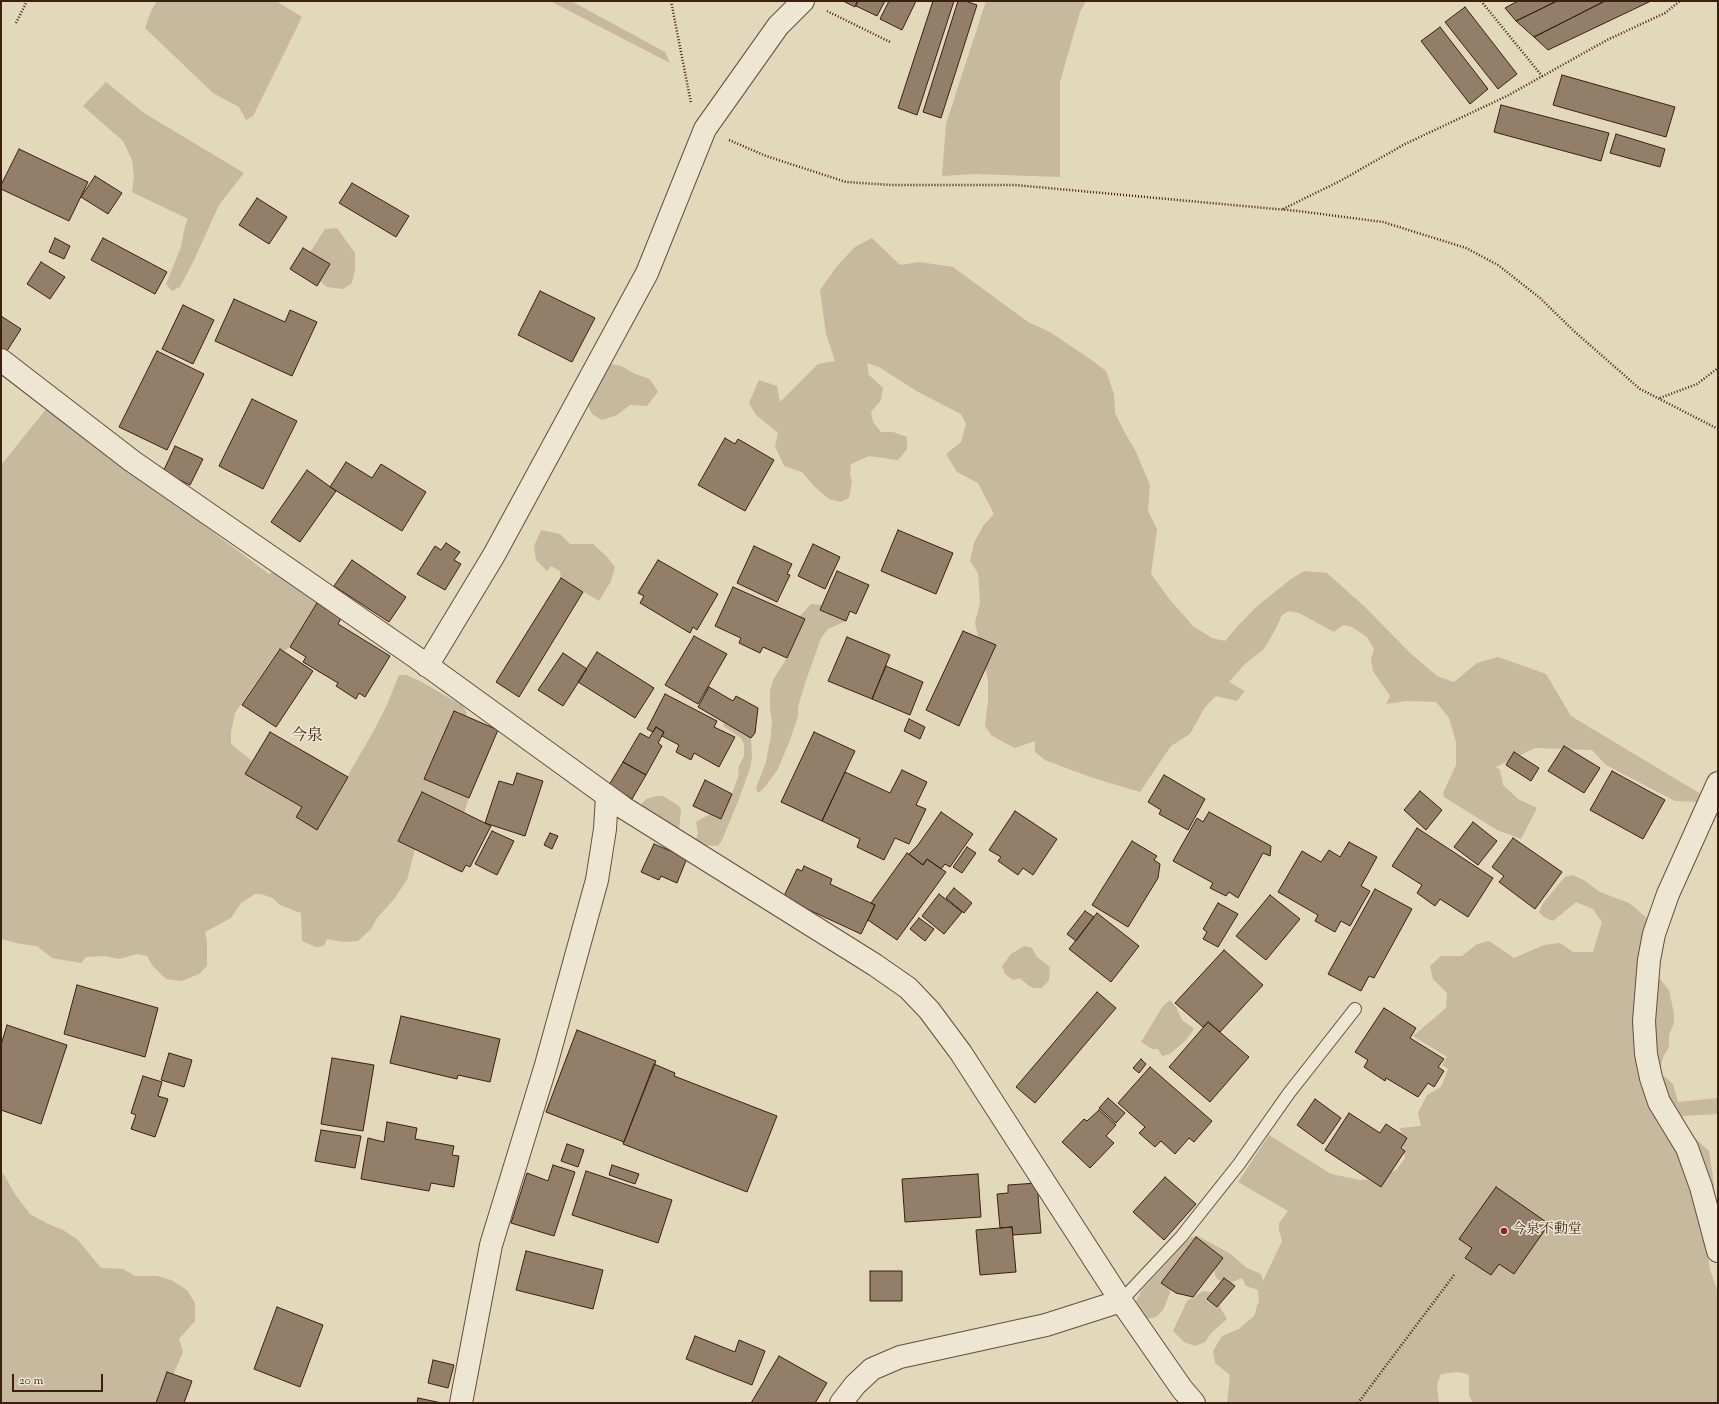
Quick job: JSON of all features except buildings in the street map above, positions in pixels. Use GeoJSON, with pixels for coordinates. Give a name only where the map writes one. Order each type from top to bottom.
{"type":"FeatureCollection","features":[{"type":"Feature","properties":{"kind":"street"},"geometry":{"type":"LineString","coordinates":[[427,666],[494,555],[647,273],[705,129],[778,26],[812,4]]}},
{"type":"Feature","properties":{"kind":"street"},"geometry":{"type":"LineString","coordinates":[[1,360],[132,461],[427,666],[630,812],[908,988],[929,1010],[961,1053],[1121,1301],[1182,1389],[1194,1403]]}},
{"type":"Feature","properties":{"kind":"street"},"geometry":{"type":"LineString","coordinates":[[1718,783],[1668,894],[1654,934],[1649,960],[1644,1021],[1646,1054],[1650,1078],[1659,1102],[1687,1148],[1701,1187],[1718,1251]]}},
{"type":"Feature","properties":{"kind":"street"},"geometry":{"type":"LineString","coordinates":[[461,1403],[492,1245],[546,1065],[597,880],[605,828],[607,796]]}},
{"type":"Feature","properties":{"kind":"street"},"geometry":{"type":"LineString","coordinates":[[841,1403],[855,1384],[872,1369],[900,1357],[1046,1325],[1121,1301]]}},
{"type":"Feature","properties":{"kind":"lane"},"geometry":{"type":"LineString","coordinates":[[1121,1301],[1181,1237],[1239,1164],[1289,1093],[1355,1009]]}},
{"type":"Feature","properties":{"kind":"path"},"geometry":{"type":"LineString","coordinates":[[16,23],[27,1]]}},
{"type":"Feature","properties":{"kind":"path"},"geometry":{"type":"LineString","coordinates":[[671,1],[691,106],[705,129],[766,156],[846,182],[892,185],[1015,185],[1282,210],[1383,222],[1466,248],[1498,265],[1540,298],[1575,332],[1640,389],[1718,429]]}},
{"type":"Feature","properties":{"kind":"path"},"geometry":{"type":"LineString","coordinates":[[1481,1],[1542,76]]}},
{"type":"Feature","properties":{"kind":"path"},"geometry":{"type":"LineString","coordinates":[[1282,210],[1340,181],[1405,144],[1507,96],[1606,40],[1664,13],[1680,1]]}},
{"type":"Feature","properties":{"kind":"path"},"geometry":{"type":"LineString","coordinates":[[812,4],[890,42]]}},
{"type":"Feature","properties":{"kind":"path"},"geometry":{"type":"LineString","coordinates":[[1660,398],[1697,384],[1718,368]]}},
{"type":"Feature","properties":{"kind":"path"},"geometry":{"type":"LineString","coordinates":[[1358,1403],[1454,1276]]}},
{"type":"Feature","properties":{"kind":"shaded area"},"geometry":{"type":"Polygon","coordinates":[[[157,1],[276,1],[302,17],[253,116],[246,120],[239,107],[213,93],[145,28],[151,11],[157,1]]]}},
{"type":"Feature","properties":{"kind":"shaded area"},"geometry":{"type":"Polygon","coordinates":[[[550,1],[571,1],[665,52],[670,63],[550,1]]]}},
{"type":"Feature","properties":{"kind":"shaded area"},"geometry":{"type":"Polygon","coordinates":[[[986,1],[1086,1],[1080,12],[1060,82],[1060,177],[975,174],[942,176],[946,124],[986,1]]]}},
{"type":"Feature","properties":{"kind":"shaded area"},"geometry":{"type":"Polygon","coordinates":[[[106,82],[144,113],[244,173],[219,205],[180,287],[172,291],[166,284],[181,247],[185,226],[188,219],[132,192],[134,177],[132,160],[123,141],[83,106],[106,82]]]}},
{"type":"Feature","properties":{"kind":"shaded area"},"geometry":{"type":"Polygon","coordinates":[[[337,228],[355,253],[355,270],[352,283],[343,289],[327,287],[320,281],[330,264],[310,252],[325,229],[337,228]]]}},
{"type":"Feature","properties":{"kind":"shaded area"},"geometry":{"type":"Polygon","coordinates":[[[872,238],[900,265],[919,262],[953,267],[1028,322],[1050,332],[1106,371],[1114,394],[1115,413],[1136,452],[1150,485],[1148,511],[1157,529],[1151,574],[1170,600],[1193,626],[1212,638],[1225,641],[1256,607],[1291,579],[1304,571],[1327,573],[1365,607],[1410,653],[1437,676],[1454,682],[1477,663],[1498,657],[1546,674],[1571,716],[1704,796],[1698,802],[1675,801],[1606,765],[1592,750],[1535,748],[1496,767],[1500,770],[1503,785],[1518,799],[1537,808],[1521,839],[1497,830],[1444,797],[1443,793],[1456,765],[1456,742],[1449,718],[1436,702],[1407,701],[1386,704],[1390,696],[1373,671],[1371,659],[1374,649],[1367,637],[1352,627],[1343,625],[1334,632],[1299,613],[1289,611],[1282,615],[1264,649],[1245,664],[1229,682],[1245,691],[1237,701],[1216,696],[1205,707],[1190,734],[1171,746],[1140,792],[1090,777],[1045,760],[1035,752],[1035,741],[1015,748],[992,736],[985,726],[988,701],[988,680],[975,623],[980,603],[978,573],[970,561],[974,543],[983,526],[994,514],[978,483],[957,472],[946,454],[961,442],[966,424],[961,414],[918,392],[879,367],[867,363],[869,375],[883,388],[881,400],[871,412],[873,422],[881,432],[893,432],[907,437],[907,449],[898,460],[869,456],[851,464],[850,475],[852,481],[849,498],[841,502],[829,499],[814,486],[802,472],[784,466],[775,446],[778,433],[756,415],[749,403],[759,380],[777,386],[780,402],[818,364],[835,361],[826,334],[820,290],[837,266],[855,247],[872,238]]]}},
{"type":"Feature","properties":{"kind":"shaded area"},"geometry":{"type":"Polygon","coordinates":[[[606,363],[621,366],[635,374],[650,379],[658,392],[647,406],[630,405],[617,415],[602,420],[592,414],[588,405],[587,390],[606,363]]]}},
{"type":"Feature","properties":{"kind":"shaded area"},"geometry":{"type":"Polygon","coordinates":[[[47,408],[85,439],[154,488],[269,574],[276,570],[335,614],[317,603],[290,647],[283,651],[279,649],[235,713],[231,732],[231,744],[252,761],[245,774],[302,807],[296,817],[317,829],[373,732],[386,707],[399,675],[406,675],[420,681],[463,706],[467,713],[466,716],[454,711],[424,779],[469,798],[464,813],[422,793],[398,840],[415,849],[407,880],[394,899],[377,918],[371,929],[358,941],[343,942],[327,939],[324,946],[316,947],[302,941],[301,913],[280,905],[273,898],[261,894],[255,894],[241,903],[231,918],[205,932],[207,942],[207,966],[199,974],[182,981],[166,979],[152,965],[147,956],[137,954],[119,959],[105,956],[86,957],[81,963],[52,958],[37,946],[1,939],[1,465],[47,408]]]}},
{"type":"Feature","properties":{"kind":"shaded area"},"geometry":{"type":"Polygon","coordinates":[[[541,530],[560,534],[570,544],[593,544],[607,557],[615,567],[611,581],[599,601],[561,578],[560,571],[551,566],[547,571],[536,560],[534,546],[541,530]]]}},
{"type":"Feature","properties":{"kind":"shaded area"},"geometry":{"type":"Polygon","coordinates":[[[811,604],[823,605],[820,610],[846,621],[828,629],[821,638],[805,683],[798,707],[798,716],[790,740],[778,769],[765,787],[758,793],[756,788],[766,762],[771,735],[772,722],[770,691],[773,680],[787,658],[805,620],[799,617],[811,604]]]}},
{"type":"Feature","properties":{"kind":"shaded area"},"geometry":{"type":"Polygon","coordinates":[[[725,722],[751,738],[752,757],[750,768],[722,840],[718,846],[699,845],[695,842],[698,833],[696,822],[710,814],[721,819],[732,794],[738,777],[739,766],[744,756],[744,744],[741,738],[723,726],[725,722]]]}},
{"type":"Feature","properties":{"kind":"shaded area"},"geometry":{"type":"Polygon","coordinates":[[[663,796],[679,806],[681,811],[679,830],[669,826],[639,807],[646,799],[663,796]]]}},
{"type":"Feature","properties":{"kind":"shaded area"},"geometry":{"type":"Polygon","coordinates":[[[1572,875],[1584,880],[1600,892],[1629,903],[1647,918],[1648,936],[1655,973],[1669,990],[1674,1014],[1674,1023],[1669,1035],[1669,1047],[1663,1057],[1659,1074],[1673,1084],[1678,1102],[1718,1098],[1718,1114],[1683,1116],[1683,1127],[1709,1151],[1714,1185],[1716,1211],[1706,1243],[1710,1270],[1718,1292],[1718,1403],[1473,1403],[1469,1395],[1469,1375],[1459,1372],[1441,1374],[1437,1384],[1439,1403],[1227,1403],[1230,1375],[1215,1363],[1213,1351],[1222,1336],[1239,1329],[1254,1316],[1259,1300],[1258,1290],[1246,1286],[1242,1278],[1227,1284],[1217,1279],[1214,1265],[1169,1282],[1170,1293],[1163,1310],[1156,1317],[1148,1319],[1136,1301],[1142,1290],[1191,1237],[1198,1236],[1229,1253],[1247,1268],[1261,1274],[1263,1281],[1282,1241],[1279,1223],[1288,1211],[1238,1182],[1269,1135],[1331,1174],[1360,1180],[1381,1179],[1397,1169],[1405,1158],[1400,1128],[1421,1126],[1418,1113],[1427,1095],[1441,1087],[1448,1069],[1442,1065],[1447,1057],[1413,1036],[1446,1008],[1447,993],[1433,979],[1430,966],[1441,956],[1462,956],[1477,944],[1489,941],[1514,958],[1544,945],[1560,943],[1573,952],[1593,952],[1602,922],[1593,909],[1576,902],[1553,921],[1544,917],[1539,912],[1543,903],[1565,877],[1572,875]]]}},
{"type":"Feature","properties":{"kind":"shaded area"},"geometry":{"type":"Polygon","coordinates":[[[1024,946],[1032,948],[1037,957],[1050,967],[1049,980],[1042,988],[1034,988],[1029,986],[1020,978],[1013,980],[1005,974],[1002,966],[1011,954],[1024,946]]]}},
{"type":"Feature","properties":{"kind":"shaded area"},"geometry":{"type":"Polygon","coordinates":[[[1170,1000],[1176,1007],[1182,1020],[1194,1029],[1186,1040],[1170,1054],[1162,1056],[1158,1049],[1152,1049],[1141,1042],[1163,1006],[1170,1000]]]}},
{"type":"Feature","properties":{"kind":"shaded area"},"geometry":{"type":"Polygon","coordinates":[[[1,1172],[5,1176],[14,1193],[30,1214],[63,1230],[77,1239],[101,1268],[123,1269],[135,1276],[157,1276],[171,1280],[187,1290],[195,1303],[195,1321],[179,1339],[183,1352],[173,1375],[156,1403],[1,1403],[1,1172]]]}},
{"type":"Feature","properties":{"kind":"shaded area"},"geometry":{"type":"Polygon","coordinates":[[[1203,1291],[1217,1293],[1220,1307],[1227,1319],[1212,1332],[1205,1342],[1195,1346],[1184,1342],[1173,1331],[1187,1301],[1203,1291]]]}},
{"type":"Feature","properties":{"kind":"place","name":"今泉不動堂"},"geometry":{"type":"Point","coordinates":[1504,1231]}},
{"type":"Feature","properties":{"kind":"district","name":"今泉"},"geometry":{"type":"Point","coordinates":[307,737]}}]}
